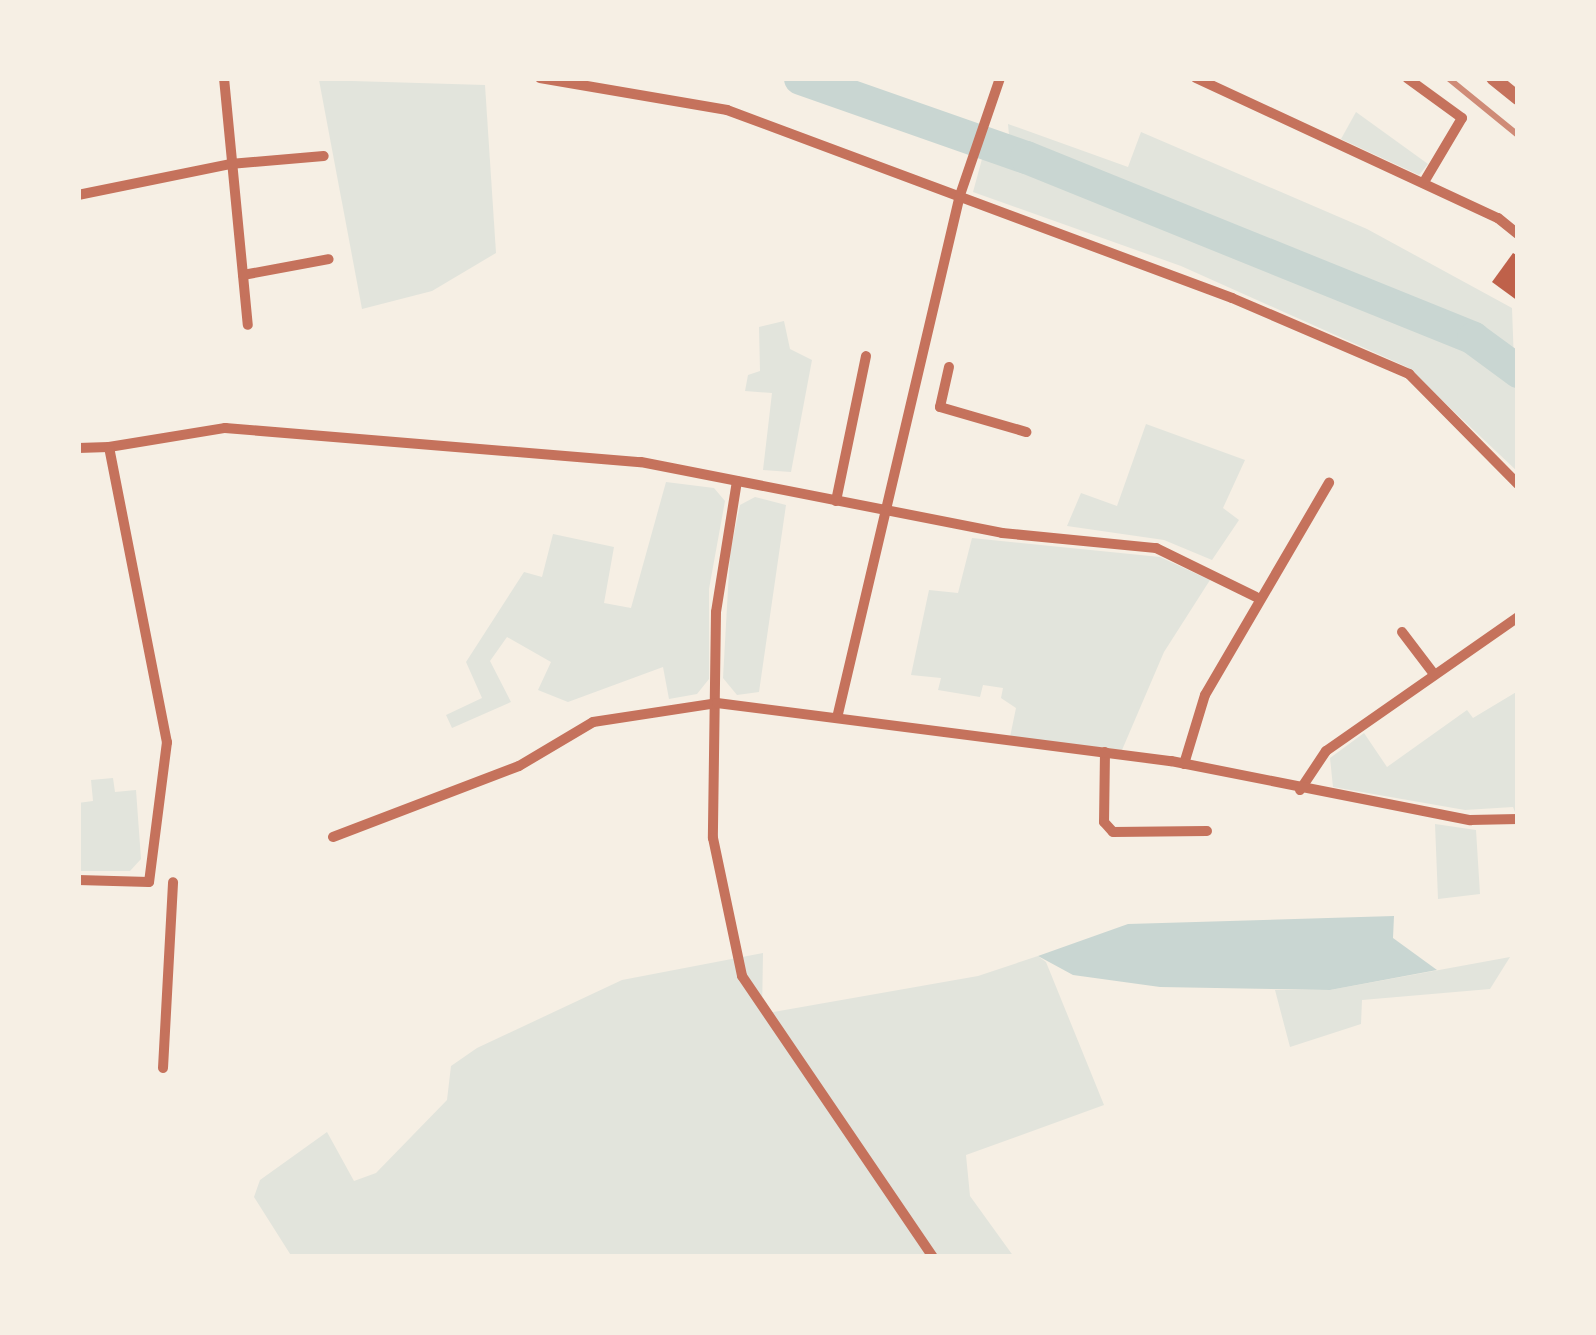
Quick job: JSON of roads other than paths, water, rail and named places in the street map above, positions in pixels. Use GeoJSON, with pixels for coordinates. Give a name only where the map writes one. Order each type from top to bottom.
{"type":"FeatureCollection","features":[{"type":"Feature","properties":{"kind":"street"},"geometry":{"type":"LineString","coordinates":[[224,78],[248,325]]}},
{"type":"Feature","properties":{"kind":"street"},"geometry":{"type":"LineString","coordinates":[[539,78],[727,110],[960,195],[1409,374],[1518,484]]}},
{"type":"Feature","properties":{"kind":"street"},"geometry":{"type":"LineString","coordinates":[[837,718],[960,195],[1000,78]]}},
{"type":"Feature","properties":{"kind":"street"},"geometry":{"type":"LineString","coordinates":[[1196,78],[1424,182],[1518,234]]}},
{"type":"Feature","properties":{"kind":"street"},"geometry":{"type":"LineString","coordinates":[[1407,78],[1462,118],[1424,182]]}},
{"type":"Feature","properties":{"kind":"street"},"geometry":{"type":"LineString","coordinates":[[1493,78],[1518,98]]}},
{"type":"Feature","properties":{"kind":"street"},"geometry":{"type":"LineString","coordinates":[[78,195],[230,164],[324,156]]}},
{"type":"Feature","properties":{"kind":"street"},"geometry":{"type":"LineString","coordinates":[[242,275],[329,259]]}},
{"type":"Feature","properties":{"kind":"street"},"geometry":{"type":"LineString","coordinates":[[836,501],[866,356]]}},
{"type":"Feature","properties":{"kind":"street"},"geometry":{"type":"LineString","coordinates":[[949,367],[940,407],[948,414],[1026,432]]}},
{"type":"Feature","properties":{"kind":"street"},"geometry":{"type":"LineString","coordinates":[[78,448],[109,447],[167,431],[291,431],[550,451],[737,481],[1003,533],[1156,548],[1256,597]]}},
{"type":"Feature","properties":{"kind":"street"},"geometry":{"type":"LineString","coordinates":[[78,880],[149,882],[155,807],[167,771],[162,708],[109,447]]}},
{"type":"Feature","properties":{"kind":"street"},"geometry":{"type":"LineString","coordinates":[[737,481],[716,612],[713,838],[742,976],[933,1257]]}},
{"type":"Feature","properties":{"kind":"street"},"geometry":{"type":"LineString","coordinates":[[1184,764],[1204,695],[1256,597],[1329,483]]}},
{"type":"Feature","properties":{"kind":"street"},"geometry":{"type":"LineString","coordinates":[[1300,790],[1326,751],[1518,616]]}},
{"type":"Feature","properties":{"kind":"street"},"geometry":{"type":"LineString","coordinates":[[1402,632],[1434,674]]}},
{"type":"Feature","properties":{"kind":"street"},"geometry":{"type":"LineString","coordinates":[[334,837],[519,766],[593,722],[717,703],[1184,764],[1470,820],[1518,819]]}},
{"type":"Feature","properties":{"kind":"street"},"geometry":{"type":"LineString","coordinates":[[1105,752],[1104,822],[1113,832],[1208,832]]}},
{"type":"Feature","properties":{"kind":"street"},"geometry":{"type":"LineString","coordinates":[[163,1068],[173,882]]}},
{"type":"Feature","properties":{"kind":"waterway"},"geometry":{"type":"LineString","coordinates":[[800,78],[1026,157],[1473,338],[1518,371]]}},
{"type":"Feature","properties":{"kind":"railway"},"geometry":{"type":"LineString","coordinates":[[1448,78],[1518,135]]}}]}
